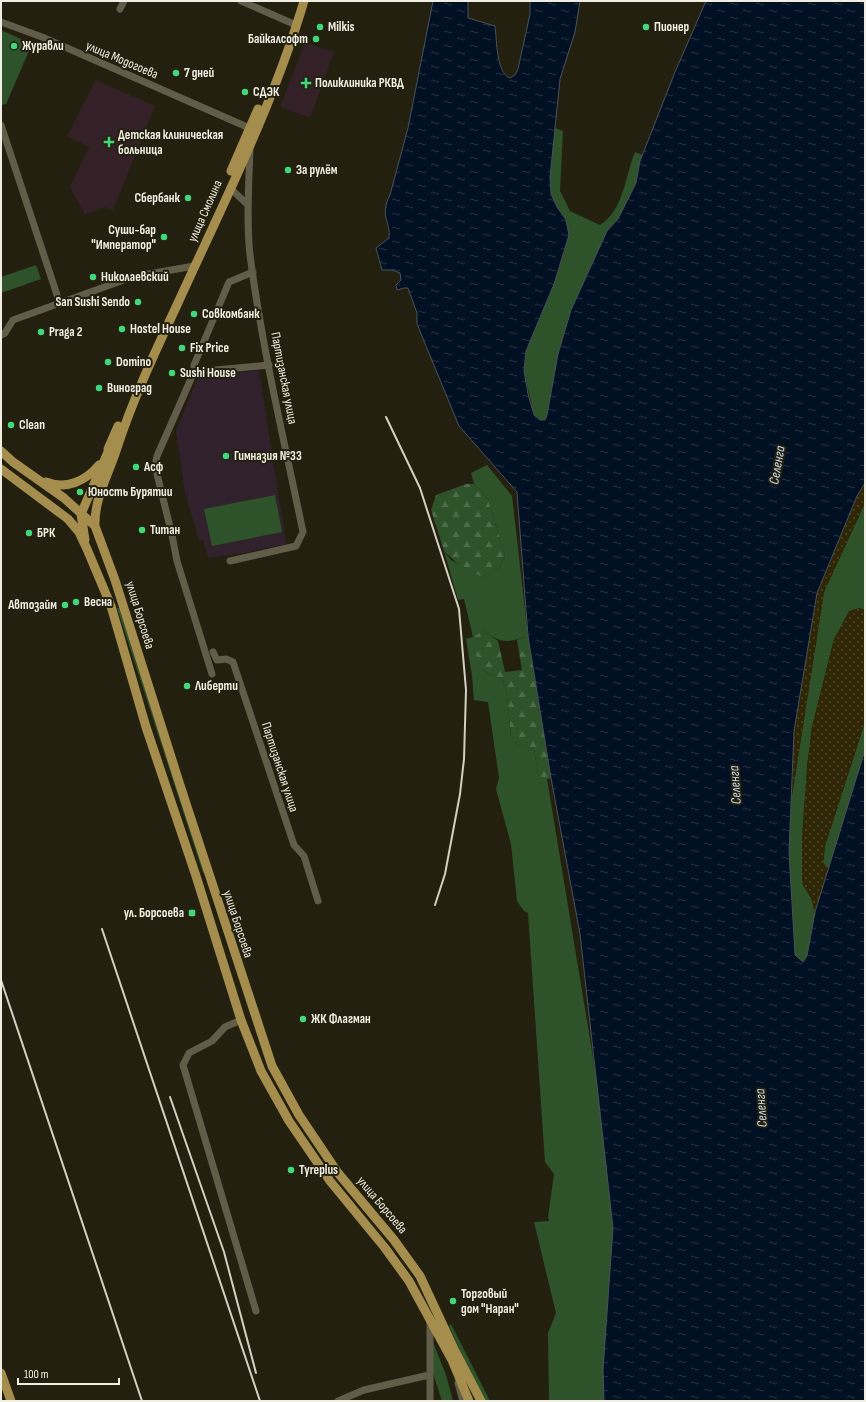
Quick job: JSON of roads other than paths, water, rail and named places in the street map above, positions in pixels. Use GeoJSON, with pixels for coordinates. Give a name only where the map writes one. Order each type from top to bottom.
{"type":"FeatureCollection","features":[{"type":"Feature","properties":{"kind":"main road"},"geometry":{"type":"LineString","coordinates":[[294,24],[298,1]]}},
{"type":"Feature","properties":{"kind":"main road","name":"улица Смолина"},"geometry":{"type":"LineString","coordinates":[[95,526],[96,506],[122,429],[191,267],[250,144],[253,129],[304,1]]}},
{"type":"Feature","properties":{"kind":"main road"},"geometry":{"type":"LineString","coordinates":[[108,449],[253,129]]}},
{"type":"Feature","properties":{"kind":"main road","name":"улица Смолина"},"geometry":{"type":"LineString","coordinates":[[82,518],[108,449],[122,429]]}},
{"type":"Feature","properties":{"kind":"main road"},"geometry":{"type":"LineString","coordinates":[[1,451],[12,462],[39,479],[82,518],[95,526]]}},
{"type":"Feature","properties":{"kind":"main road"},"geometry":{"type":"LineString","coordinates":[[39,479],[62,486],[72,484],[85,479],[104,459]]}},
{"type":"Feature","properties":{"kind":"main road","name":"улица Борсоева"},"geometry":{"type":"LineString","coordinates":[[1,469],[68,518],[79,532],[111,606],[146,727],[196,876],[241,1020],[261,1071],[289,1121],[330,1181],[409,1281],[452,1360],[470,1401]]}},
{"type":"Feature","properties":{"kind":"main road"},"geometry":{"type":"LineString","coordinates":[[68,518],[82,518]]}},
{"type":"Feature","properties":{"kind":"main road"},"geometry":{"type":"LineString","coordinates":[[82,518],[87,549]]}},
{"type":"Feature","properties":{"kind":"main road","name":"улица Борсоева"},"geometry":{"type":"LineString","coordinates":[[95,526],[111,567],[272,1066],[299,1115],[338,1173],[394,1240],[420,1276],[454,1349],[481,1401]]}},
{"type":"Feature","properties":{"kind":"main road"},"geometry":{"type":"LineString","coordinates":[[111,606],[122,602]]}},
{"type":"Feature","properties":{"kind":"main road"},"geometry":{"type":"LineString","coordinates":[[241,1020],[255,1015]]}},
{"type":"Feature","properties":{"kind":"main road"},"geometry":{"type":"LineString","coordinates":[[1,1373],[11,1401]]}},
{"type":"Feature","properties":{"kind":"street"},"geometry":{"type":"LineString","coordinates":[[120,9],[124,1]]}},
{"type":"Feature","properties":{"kind":"street"},"geometry":{"type":"LineString","coordinates":[[241,1],[294,24]]}},
{"type":"Feature","properties":{"kind":"street","name":"улица Модогоева"},"geometry":{"type":"LineString","coordinates":[[1,22],[42,37],[253,129]]}},
{"type":"Feature","properties":{"kind":"street"},"geometry":{"type":"LineString","coordinates":[[1,125],[60,304]]}},
{"type":"Feature","properties":{"kind":"street","name":"Партизанская улица"},"geometry":{"type":"LineString","coordinates":[[230,561],[296,546],[303,532],[269,365],[250,254],[248,205],[250,144]]}},
{"type":"Feature","properties":{"kind":"street"},"geometry":{"type":"LineString","coordinates":[[230,188],[248,205]]}},
{"type":"Feature","properties":{"kind":"street"},"geometry":{"type":"LineString","coordinates":[[1,335],[5,333],[13,320],[132,277],[191,267]]}},
{"type":"Feature","properties":{"kind":"street"},"geometry":{"type":"LineString","coordinates":[[212,674],[177,561],[155,466],[157,456],[194,372],[194,365],[228,282],[253,272]]}},
{"type":"Feature","properties":{"kind":"street"},"geometry":{"type":"LineString","coordinates":[[194,372],[269,365]]}},
{"type":"Feature","properties":{"kind":"street","name":"Партизанская улица"},"geometry":{"type":"LineString","coordinates":[[214,652],[218,660],[226,659],[232,662],[294,845],[304,856],[318,901]]}},
{"type":"Feature","properties":{"kind":"street"},"geometry":{"type":"LineString","coordinates":[[241,1020],[225,1027],[212,1041],[188,1053],[183,1064],[256,1311]]}},
{"type":"Feature","properties":{"kind":"street"},"geometry":{"type":"LineString","coordinates":[[430,1322],[430,1401]]}},
{"type":"Feature","properties":{"kind":"street"},"geometry":{"type":"LineString","coordinates":[[452,1360],[463,1401]]}},
{"type":"Feature","properties":{"kind":"street"},"geometry":{"type":"LineString","coordinates":[[338,1401],[364,1390],[429,1375]]}},
{"type":"Feature","properties":{"kind":"water","name":"Селенга"},"geometry":{"type":"Polygon","coordinates":[[[433,1],[468,1],[468,18],[495,26],[498,55],[502,70],[505,75],[510,78],[515,75],[518,69],[530,14],[530,1],[580,1],[575,32],[560,79],[550,177],[551,194],[557,207],[566,220],[569,235],[554,284],[526,351],[524,371],[534,415],[540,420],[545,420],[558,354],[571,310],[607,231],[618,219],[636,183],[640,161],[675,72],[706,1],[865,1],[865,483],[857,496],[817,593],[794,731],[789,852],[795,955],[803,962],[807,956],[815,912],[865,750],[865,1401],[604,1401],[603,1370],[613,1228],[580,934],[551,778],[528,636],[517,492],[459,426],[417,324],[417,313],[408,288],[397,290],[396,285],[401,280],[400,273],[392,270],[382,270],[376,248],[389,238],[385,208],[390,195],[408,128],[433,1]]]}},
{"type":"Feature","properties":{"kind":"railway"},"geometry":{"type":"LineString","coordinates":[[386,417],[420,488],[459,609],[466,690],[464,759],[460,794],[445,874],[435,905]]}},
{"type":"Feature","properties":{"kind":"railway"},"geometry":{"type":"LineString","coordinates":[[102,929],[260,1401]]}},
{"type":"Feature","properties":{"kind":"railway"},"geometry":{"type":"LineString","coordinates":[[1,980],[142,1401]]}},
{"type":"Feature","properties":{"kind":"railway"},"geometry":{"type":"LineString","coordinates":[[170,1097],[224,1252],[256,1373]]}},
{"type":"Feature","properties":{"kind":"place","name":"Milkis"},"geometry":{"type":"Point","coordinates":[320,27]}},
{"type":"Feature","properties":{"kind":"place","name":"Пионер"},"geometry":{"type":"Point","coordinates":[646,27]}},
{"type":"Feature","properties":{"kind":"place","name":"Байкалсофт"},"geometry":{"type":"Point","coordinates":[316,39]}},
{"type":"Feature","properties":{"kind":"place","name":"Журавли"},"geometry":{"type":"Point","coordinates":[14,46]}},
{"type":"Feature","properties":{"kind":"place","name":"7 дней"},"geometry":{"type":"Point","coordinates":[176,73]}},
{"type":"Feature","properties":{"kind":"place","name":"Поликлиника РКВД"},"geometry":{"type":"Point","coordinates":[306,83]}},
{"type":"Feature","properties":{"kind":"place","name":"СДЭК"},"geometry":{"type":"Point","coordinates":[245,92]}},
{"type":"Feature","properties":{"kind":"place","name":"Детская клиническая больница"},"geometry":{"type":"Point","coordinates":[109,142]}},
{"type":"Feature","properties":{"kind":"place","name":"За рулём"},"geometry":{"type":"Point","coordinates":[288,170]}},
{"type":"Feature","properties":{"kind":"place","name":"Сбербанк"},"geometry":{"type":"Point","coordinates":[188,198]}},
{"type":"Feature","properties":{"kind":"place","name":"Суши-бар \"Император\""},"geometry":{"type":"Point","coordinates":[164,237]}},
{"type":"Feature","properties":{"kind":"place","name":"Николаевский"},"geometry":{"type":"Point","coordinates":[93,277]}},
{"type":"Feature","properties":{"kind":"place","name":"San Sushi Sendo"},"geometry":{"type":"Point","coordinates":[138,302]}},
{"type":"Feature","properties":{"kind":"place","name":"Совкомбанк"},"geometry":{"type":"Point","coordinates":[194,314]}},
{"type":"Feature","properties":{"kind":"place","name":"Hostel House"},"geometry":{"type":"Point","coordinates":[122,329]}},
{"type":"Feature","properties":{"kind":"place","name":"Praga 2"},"geometry":{"type":"Point","coordinates":[41,332]}},
{"type":"Feature","properties":{"kind":"place","name":"Fix Price"},"geometry":{"type":"Point","coordinates":[182,348]}},
{"type":"Feature","properties":{"kind":"place","name":"Domino"},"geometry":{"type":"Point","coordinates":[108,362]}},
{"type":"Feature","properties":{"kind":"place","name":"Sushi House"},"geometry":{"type":"Point","coordinates":[172,373]}},
{"type":"Feature","properties":{"kind":"place","name":"Виноград"},"geometry":{"type":"Point","coordinates":[99,388]}},
{"type":"Feature","properties":{"kind":"place","name":"Clean"},"geometry":{"type":"Point","coordinates":[11,425]}},
{"type":"Feature","properties":{"kind":"place","name":"Гимназия №33"},"geometry":{"type":"Point","coordinates":[226,456]}},
{"type":"Feature","properties":{"kind":"place","name":"Асф"},"geometry":{"type":"Point","coordinates":[136,467]}},
{"type":"Feature","properties":{"kind":"place","name":"Юность Бурятии"},"geometry":{"type":"Point","coordinates":[80,492]}},
{"type":"Feature","properties":{"kind":"place","name":"Титан"},"geometry":{"type":"Point","coordinates":[142,530]}},
{"type":"Feature","properties":{"kind":"place","name":"БРК"},"geometry":{"type":"Point","coordinates":[29,533]}},
{"type":"Feature","properties":{"kind":"place","name":"Весна"},"geometry":{"type":"Point","coordinates":[76,602]}},
{"type":"Feature","properties":{"kind":"place","name":"Автозайм"},"geometry":{"type":"Point","coordinates":[65,605]}},
{"type":"Feature","properties":{"kind":"place","name":"Либерти"},"geometry":{"type":"Point","coordinates":[187,686]}},
{"type":"Feature","properties":{"kind":"place","name":"ул. Борсоева"},"geometry":{"type":"Point","coordinates":[192,913]}},
{"type":"Feature","properties":{"kind":"place","name":"ЖК Флагман"},"geometry":{"type":"Point","coordinates":[303,1019]}},
{"type":"Feature","properties":{"kind":"place","name":"Tyreplus"},"geometry":{"type":"Point","coordinates":[291,1170]}},
{"type":"Feature","properties":{"kind":"place","name":"Торговый дом \"Наран\""},"geometry":{"type":"Point","coordinates":[453,1301]}}]}
